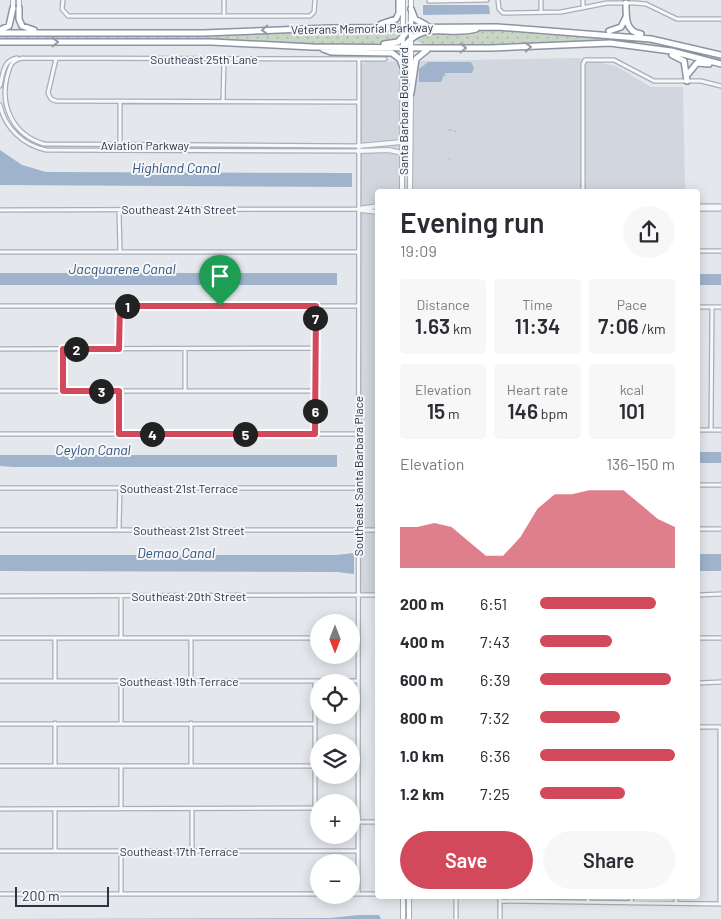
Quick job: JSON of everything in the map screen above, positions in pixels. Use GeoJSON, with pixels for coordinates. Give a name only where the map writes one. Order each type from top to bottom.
{"type":"FeatureCollection","features":[{"type":"Feature","properties":{"kind":"highway"},"geometry":{"type":"LineString","coordinates":[[314,28],[339,24],[388,24],[396,19],[399,0]]}},
{"type":"Feature","properties":{"kind":"highway"},"geometry":{"type":"LineString","coordinates":[[626,2],[626,17],[630,29],[636,33],[686,42],[694,44],[696,48]]}},
{"type":"Feature","properties":{"kind":"highway"},"geometry":{"type":"LineString","coordinates":[[0,32],[11,23],[16,8]]}},
{"type":"Feature","properties":{"kind":"highway"},"geometry":{"type":"LineString","coordinates":[[16,8],[20,23],[25,29],[83,30],[94,34]]}},
{"type":"Feature","properties":{"kind":"highway"},"geometry":{"type":"LineString","coordinates":[[411,9],[416,20],[424,24],[482,24],[491,27]]}},
{"type":"Feature","properties":{"kind":"highway"},"geometry":{"type":"LineString","coordinates":[[508,28],[518,25],[610,32],[621,27],[626,17]]}},
{"type":"Feature","properties":{"kind":"highway"},"geometry":{"type":"LineString","coordinates":[[320,48],[335,44],[392,44],[403,38],[411,27]]}},
{"type":"Feature","properties":{"kind":"highway"},"geometry":{"type":"LineString","coordinates":[[403,48],[411,38],[422,32],[467,32],[482,27]]}},
{"type":"Feature","properties":{"kind":"highway","name":"Veterans Memorial Parkway"},"geometry":{"type":"LineString","coordinates":[[0,32],[94,34],[204,33],[314,28],[491,27],[634,36],[696,48],[721,55]]}},
{"type":"Feature","properties":{"kind":"highway","name":"Veterans Memorial Parkway"},"geometry":{"type":"LineString","coordinates":[[0,42],[212,42],[320,48],[491,48],[594,43],[654,48],[721,66]]}},
{"type":"Feature","properties":{"kind":"highway"},"geometry":{"type":"LineString","coordinates":[[594,43],[676,56],[685,64],[687,79]]}},
{"type":"Feature","properties":{"kind":"highway"},"geometry":{"type":"LineString","coordinates":[[320,48],[331,52],[392,53],[400,59],[403,67]]}},
{"type":"Feature","properties":{"kind":"highway"},"geometry":{"type":"LineString","coordinates":[[411,93],[415,78],[416,59],[420,53],[430,48]]}},
{"type":"Feature","properties":{"kind":"highway"},"geometry":{"type":"LineString","coordinates":[[687,79],[688,71],[697,63],[721,66]]}},
{"type":"Feature","properties":{"kind":"main road","name":"Santa Barbara Boulevard"},"geometry":{"type":"LineString","coordinates":[[402,189],[403,0]]}},
{"type":"Feature","properties":{"kind":"main road","name":"Santa Barbara Boulevard"},"geometry":{"type":"LineString","coordinates":[[410,189],[412,150],[411,0]]}},
{"type":"Feature","properties":{"kind":"main road"},"geometry":{"type":"LineString","coordinates":[[403,105],[406,114],[405,144],[412,150]]}},
{"type":"Feature","properties":{"kind":"main road"},"geometry":{"type":"LineString","coordinates":[[402,919],[403,899]]}},
{"type":"Feature","properties":{"kind":"main road"},"geometry":{"type":"LineString","coordinates":[[409,899],[409,919]]}},
{"type":"Feature","properties":{"kind":"street"},"geometry":{"type":"LineString","coordinates":[[13,0],[16,8]]}},
{"type":"Feature","properties":{"kind":"street"},"geometry":{"type":"LineString","coordinates":[[16,8],[19,0]]}},
{"type":"Feature","properties":{"kind":"street"},"geometry":{"type":"LineString","coordinates":[[62,0],[64,14],[71,16],[312,15],[315,10],[315,0]]}},
{"type":"Feature","properties":{"kind":"street"},"geometry":{"type":"LineString","coordinates":[[224,0],[224,16]]}},
{"type":"Feature","properties":{"kind":"street"},"geometry":{"type":"LineString","coordinates":[[429,0],[487,0]]}},
{"type":"Feature","properties":{"kind":"street"},"geometry":{"type":"LineString","coordinates":[[498,0],[498,9],[501,12],[565,12],[607,3],[626,2],[646,4],[677,19],[721,19]]}},
{"type":"Feature","properties":{"kind":"street"},"geometry":{"type":"LineString","coordinates":[[541,0],[541,12]]}},
{"type":"Feature","properties":{"kind":"street"},"geometry":{"type":"LineString","coordinates":[[583,8],[584,0]]}},
{"type":"Feature","properties":{"kind":"street"},"geometry":{"type":"LineString","coordinates":[[0,86],[6,63],[12,58],[23,58]]}},
{"type":"Feature","properties":{"kind":"street","name":"Southeast 25th Lane"},"geometry":{"type":"LineString","coordinates":[[23,58],[385,59]]}},
{"type":"Feature","properties":{"kind":"street","name":"Aviation Parkway"},"geometry":{"type":"LineString","coordinates":[[23,58],[12,62],[4,94],[8,114],[23,134],[35,141],[48,145],[358,148],[389,150],[402,153]]}},
{"type":"Feature","properties":{"kind":"street"},"geometry":{"type":"LineString","coordinates":[[56,58],[48,93],[51,99],[59,101],[359,102]]}},
{"type":"Feature","properties":{"kind":"street"},"geometry":{"type":"LineString","coordinates":[[223,101],[224,59]]}},
{"type":"Feature","properties":{"kind":"street","name":"Southeast Santa Barbara Place"},"geometry":{"type":"LineString","coordinates":[[358,59],[358,614]]}},
{"type":"Feature","properties":{"kind":"street"},"geometry":{"type":"LineString","coordinates":[[583,189],[583,64],[585,60],[614,60],[654,81],[687,79],[721,86]]}},
{"type":"Feature","properties":{"kind":"street"},"geometry":{"type":"LineString","coordinates":[[120,101],[120,150]]}},
{"type":"Feature","properties":{"kind":"street","name":"Aviation Parkway"},"geometry":{"type":"LineString","coordinates":[[0,105],[5,120],[13,132],[35,147],[49,150],[358,148],[402,142]]}},
{"type":"Feature","properties":{"kind":"street","name":"Southeast 24th Street"},"geometry":{"type":"LineString","coordinates":[[0,210],[359,209],[375,206]]}},
{"type":"Feature","properties":{"kind":"street"},"geometry":{"type":"LineString","coordinates":[[700,207],[721,207]]}},
{"type":"Feature","properties":{"kind":"street","name":"Southeast 24th Street"},"geometry":{"type":"LineString","coordinates":[[359,209],[375,212]]}},
{"type":"Feature","properties":{"kind":"street"},"geometry":{"type":"LineString","coordinates":[[119,210],[120,252]]}},
{"type":"Feature","properties":{"kind":"street"},"geometry":{"type":"LineString","coordinates":[[700,251],[721,251]]}},
{"type":"Feature","properties":{"kind":"street"},"geometry":{"type":"LineString","coordinates":[[0,252],[359,252]]}},
{"type":"Feature","properties":{"kind":"street"},"geometry":{"type":"LineString","coordinates":[[0,306],[359,306]]}},
{"type":"Feature","properties":{"kind":"street"},"geometry":{"type":"LineString","coordinates":[[119,349],[120,306]]}},
{"type":"Feature","properties":{"kind":"street"},"geometry":{"type":"LineString","coordinates":[[315,434],[316,306]]}},
{"type":"Feature","properties":{"kind":"street"},"geometry":{"type":"LineString","coordinates":[[700,307],[721,306]]}},
{"type":"Feature","properties":{"kind":"street"},"geometry":{"type":"LineString","coordinates":[[711,430],[712,307]]}},
{"type":"Feature","properties":{"kind":"street"},"geometry":{"type":"LineString","coordinates":[[0,349],[315,348]]}},
{"type":"Feature","properties":{"kind":"street"},"geometry":{"type":"LineString","coordinates":[[63,349],[63,391]]}},
{"type":"Feature","properties":{"kind":"street"},"geometry":{"type":"LineString","coordinates":[[185,349],[185,391]]}},
{"type":"Feature","properties":{"kind":"street"},"geometry":{"type":"LineString","coordinates":[[0,391],[315,391]]}},
{"type":"Feature","properties":{"kind":"street"},"geometry":{"type":"LineString","coordinates":[[119,391],[119,434]]}},
{"type":"Feature","properties":{"kind":"street"},"geometry":{"type":"LineString","coordinates":[[700,430],[721,430]]}},
{"type":"Feature","properties":{"kind":"street"},"geometry":{"type":"LineString","coordinates":[[0,434],[358,434]]}},
{"type":"Feature","properties":{"kind":"street"},"geometry":{"type":"LineString","coordinates":[[700,485],[721,485]]}},
{"type":"Feature","properties":{"kind":"street","name":"Southeast 21st Terrace"},"geometry":{"type":"LineString","coordinates":[[0,488],[358,488]]}},
{"type":"Feature","properties":{"kind":"street"},"geometry":{"type":"LineString","coordinates":[[119,530],[120,488]]}},
{"type":"Feature","properties":{"kind":"street"},"geometry":{"type":"LineString","coordinates":[[700,529],[721,529]]}},
{"type":"Feature","properties":{"kind":"street","name":"Southeast 21st Street"},"geometry":{"type":"LineString","coordinates":[[0,530],[375,530]]}},
{"type":"Feature","properties":{"kind":"street"},"geometry":{"type":"LineString","coordinates":[[700,595],[721,594]]}},
{"type":"Feature","properties":{"kind":"street","name":"Southeast 20th Street"},"geometry":{"type":"LineString","coordinates":[[0,596],[375,595]]}},
{"type":"Feature","properties":{"kind":"street"},"geometry":{"type":"LineString","coordinates":[[120,638],[121,596]]}},
{"type":"Feature","properties":{"kind":"street"},"geometry":{"type":"LineString","coordinates":[[0,638],[310,638]]}},
{"type":"Feature","properties":{"kind":"street"},"geometry":{"type":"LineString","coordinates":[[55,638],[55,681]]}},
{"type":"Feature","properties":{"kind":"street"},"geometry":{"type":"LineString","coordinates":[[191,681],[192,638]]}},
{"type":"Feature","properties":{"kind":"street"},"geometry":{"type":"LineString","coordinates":[[700,638],[721,638]]}},
{"type":"Feature","properties":{"kind":"street","name":"Southeast 19th Terrace"},"geometry":{"type":"LineString","coordinates":[[0,681],[310,681]]}},
{"type":"Feature","properties":{"kind":"street"},"geometry":{"type":"LineString","coordinates":[[121,681],[121,724]]}},
{"type":"Feature","properties":{"kind":"street"},"geometry":{"type":"LineString","coordinates":[[700,682],[721,682]]}},
{"type":"Feature","properties":{"kind":"street"},"geometry":{"type":"LineString","coordinates":[[55,723],[55,766]]}},
{"type":"Feature","properties":{"kind":"street"},"geometry":{"type":"LineString","coordinates":[[0,724],[310,724]]}},
{"type":"Feature","properties":{"kind":"street"},"geometry":{"type":"LineString","coordinates":[[191,724],[191,766]]}},
{"type":"Feature","properties":{"kind":"street"},"geometry":{"type":"LineString","coordinates":[[315,724],[315,734]]}},
{"type":"Feature","properties":{"kind":"street","name":"Southeast Santa Barbara Place"},"geometry":{"type":"LineString","coordinates":[[358,724],[358,794]]}},
{"type":"Feature","properties":{"kind":"street"},"geometry":{"type":"LineString","coordinates":[[500,919],[500,899],[720,904],[721,727],[700,727]]}},
{"type":"Feature","properties":{"kind":"street"},"geometry":{"type":"LineString","coordinates":[[0,766],[310,766]]}},
{"type":"Feature","properties":{"kind":"street"},"geometry":{"type":"LineString","coordinates":[[121,766],[121,808]]}},
{"type":"Feature","properties":{"kind":"street"},"geometry":{"type":"LineString","coordinates":[[0,809],[310,808]]}},
{"type":"Feature","properties":{"kind":"street"},"geometry":{"type":"LineString","coordinates":[[55,809],[55,851]]}},
{"type":"Feature","properties":{"kind":"street"},"geometry":{"type":"LineString","coordinates":[[192,809],[192,851]]}},
{"type":"Feature","properties":{"kind":"street"},"geometry":{"type":"LineString","coordinates":[[360,822],[375,822]]}},
{"type":"Feature","properties":{"kind":"street","name":"Southeast Santa Barbara Place"},"geometry":{"type":"LineString","coordinates":[[358,844],[358,851]]}},
{"type":"Feature","properties":{"kind":"street","name":"Southeast 17th Terrace"},"geometry":{"type":"LineString","coordinates":[[0,851],[358,851]]}},
{"type":"Feature","properties":{"kind":"street"},"geometry":{"type":"LineString","coordinates":[[120,894],[121,851]]}},
{"type":"Feature","properties":{"kind":"street"},"geometry":{"type":"LineString","coordinates":[[0,894],[310,894]]}},
{"type":"Feature","properties":{"kind":"street"},"geometry":{"type":"LineString","coordinates":[[360,894],[375,894]]}},
{"type":"Feature","properties":{"kind":"street"},"geometry":{"type":"LineString","coordinates":[[456,899],[456,919]]}},
{"type":"Feature","properties":{"kind":"shaded area"},"geometry":{"type":"Polygon","coordinates":[[[576,58],[616,66],[651,87],[683,87],[685,189],[375,189],[375,593],[363,593],[360,589],[361,64],[366,62],[576,58]]]}},
{"type":"Feature","properties":{"kind":"green space"},"geometry":{"type":"Polygon","coordinates":[[[321,30],[389,30],[399,37],[374,44],[320,45],[0,40],[0,36],[202,36],[321,30]]]}},
{"type":"Feature","properties":{"kind":"green space"},"geometry":{"type":"Polygon","coordinates":[[[481,30],[541,31],[633,39],[692,50],[721,58],[721,62],[664,47],[605,40],[476,47],[430,45],[417,41],[417,36],[425,34],[481,30]]]}},
{"type":"Feature","properties":{"kind":"water"},"geometry":{"type":"Polygon","coordinates":[[[423,5],[487,5],[489,6],[490,14],[423,15],[423,5]]]}},
{"type":"Feature","properties":{"kind":"water"},"geometry":{"type":"Polygon","coordinates":[[[428,62],[471,62],[474,68],[472,73],[445,73],[441,82],[419,82],[419,69],[428,62]]]}},
{"type":"Feature","properties":{"kind":"water"},"geometry":{"type":"Polygon","coordinates":[[[0,150],[22,165],[46,172],[352,173],[352,187],[0,185],[0,150]]]}},
{"type":"Feature","properties":{"kind":"water"},"geometry":{"type":"Polygon","coordinates":[[[0,273],[337,273],[337,285],[0,285],[0,273]]]}},
{"type":"Feature","properties":{"kind":"water"},"geometry":{"type":"Polygon","coordinates":[[[700,274],[721,274],[721,285],[700,285],[700,274]]]}},
{"type":"Feature","properties":{"kind":"water"},"geometry":{"type":"Polygon","coordinates":[[[700,452],[721,452],[721,463],[700,463],[700,452]]]}},
{"type":"Feature","properties":{"kind":"water"},"geometry":{"type":"Polygon","coordinates":[[[0,455],[337,455],[337,467],[13,467],[0,466],[0,455]]]}},
{"type":"Feature","properties":{"kind":"water"},"geometry":{"type":"Polygon","coordinates":[[[354,553],[354,574],[337,572],[0,571],[0,555],[336,555],[354,553]]]}},
{"type":"Feature","properties":{"kind":"water"},"geometry":{"type":"Polygon","coordinates":[[[700,554],[721,554],[721,571],[700,571],[700,554]]]}},
{"type":"Feature","properties":{"kind":"water"},"geometry":{"type":"Polygon","coordinates":[[[379,915],[381,919],[0,919],[330,918],[379,915]]]}},
{"type":"Feature","properties":{"kind":"route"},"geometry":{"type":"LineString","coordinates":[[120,306],[220,306],[316,306],[315,434],[119,434],[119,391],[63,391],[63,349],[119,349],[120,306]]}},
{"type":"Feature","properties":{"kind":"water label","name":"Highland Canal"},"geometry":{"type":"Point","coordinates":[176,167]}},
{"type":"Feature","properties":{"kind":"water label","name":"Jacquarene Canal"},"geometry":{"type":"Point","coordinates":[122,268]}},
{"type":"Feature","properties":{"kind":"water label","name":"Ceylon Canal"},"geometry":{"type":"Point","coordinates":[93,449]}},
{"type":"Feature","properties":{"kind":"water label","name":"Demao Canal"},"geometry":{"type":"Point","coordinates":[176,552]}}]}
